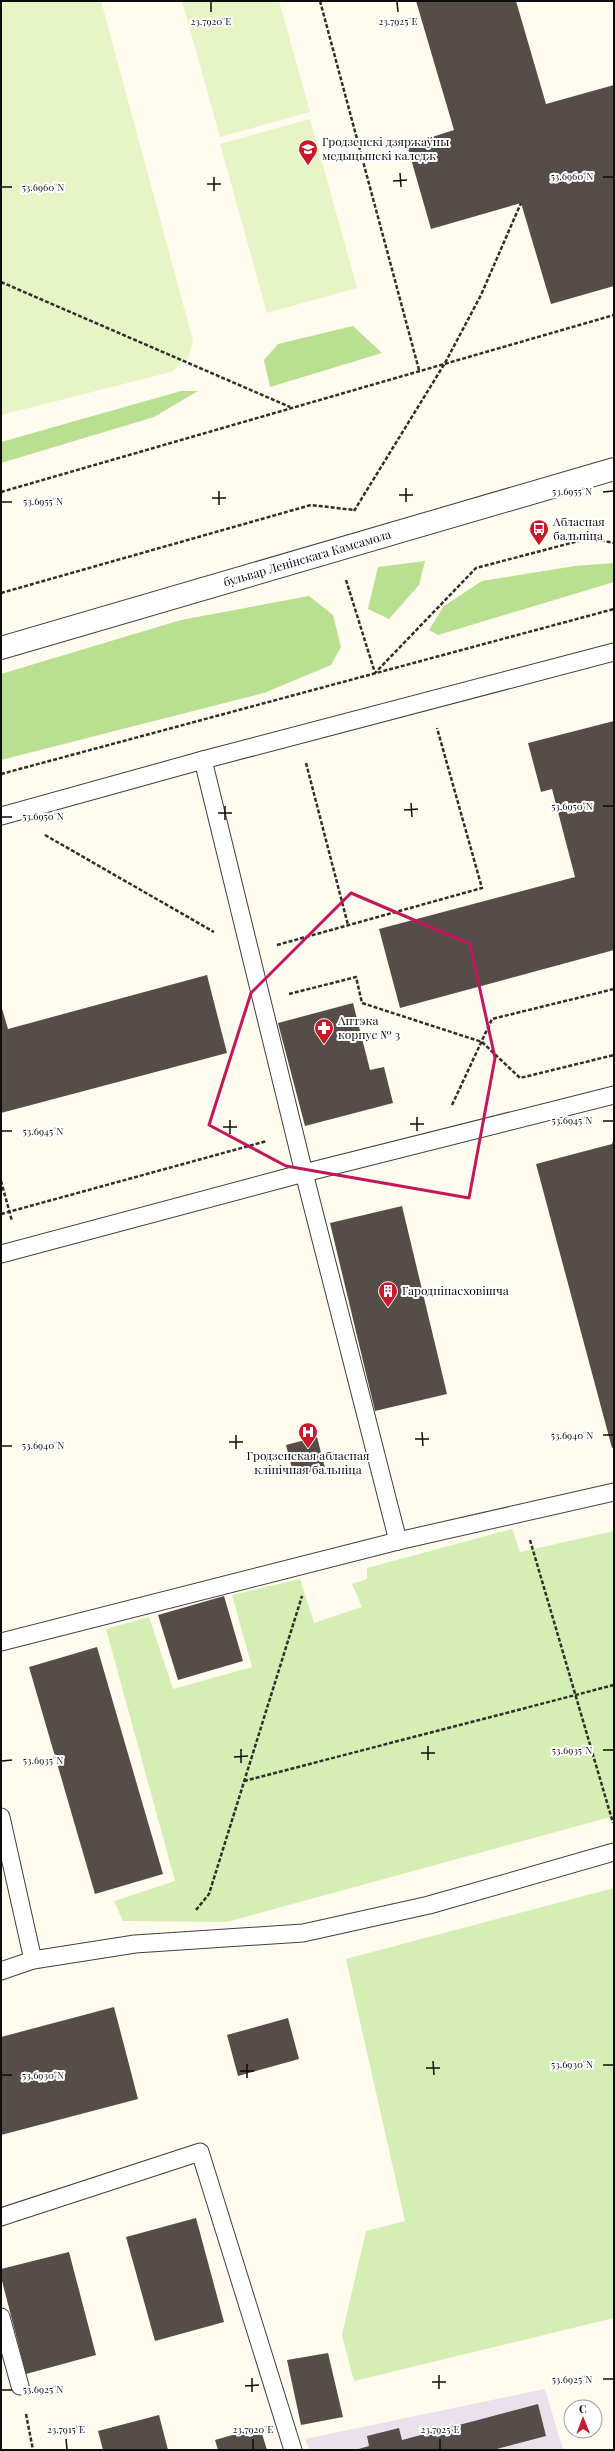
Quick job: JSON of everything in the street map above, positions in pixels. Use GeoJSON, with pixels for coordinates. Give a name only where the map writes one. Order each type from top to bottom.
{"type":"FeatureCollection","features":[{"type":"Feature","properties":{"kind":"street","name":"бульвар Ленінскага Камсамола"},"geometry":{"type":"LineString","coordinates":[[1,648],[614,469]]}},
{"type":"Feature","properties":{"kind":"lane"},"geometry":{"type":"LineString","coordinates":[[1,816],[203,760],[614,652]]}},
{"type":"Feature","properties":{"kind":"lane"},"geometry":{"type":"LineString","coordinates":[[203,760],[304,1173],[398,1541]]}},
{"type":"Feature","properties":{"kind":"lane"},"geometry":{"type":"LineString","coordinates":[[1,1254],[304,1173],[614,1094]]}},
{"type":"Feature","properties":{"kind":"lane"},"geometry":{"type":"LineString","coordinates":[[1,1642],[398,1541],[614,1492]]}},
{"type":"Feature","properties":{"kind":"lane"},"geometry":{"type":"LineString","coordinates":[[1,1816],[33,1960]]}},
{"type":"Feature","properties":{"kind":"lane"},"geometry":{"type":"LineString","coordinates":[[1,1971],[33,1960],[136,1944],[303,1933],[429,1905],[614,1852]]}},
{"type":"Feature","properties":{"kind":"lane"},"geometry":{"type":"LineString","coordinates":[[1,2217],[200,2152],[294,2450]]}},
{"type":"Feature","properties":{"kind":"lane"},"geometry":{"type":"LineString","coordinates":[[1,2317],[20,2386]]}},
{"type":"Feature","properties":{"kind":"path"},"geometry":{"type":"LineString","coordinates":[[320,1],[420,370]]}},
{"type":"Feature","properties":{"kind":"path"},"geometry":{"type":"LineString","coordinates":[[445,363],[481,295],[522,203]]}},
{"type":"Feature","properties":{"kind":"path"},"geometry":{"type":"LineString","coordinates":[[1,282],[291,408]]}},
{"type":"Feature","properties":{"kind":"path"},"geometry":{"type":"LineString","coordinates":[[1,492],[614,315]]}},
{"type":"Feature","properties":{"kind":"path"},"geometry":{"type":"LineString","coordinates":[[1,593],[311,506],[354,510]]}},
{"type":"Feature","properties":{"kind":"path"},"geometry":{"type":"LineString","coordinates":[[375,673],[476,568],[590,538],[614,543]]}},
{"type":"Feature","properties":{"kind":"path"},"geometry":{"type":"LineString","coordinates":[[1,774],[614,609]]}},
{"type":"Feature","properties":{"kind":"path"},"geometry":{"type":"LineString","coordinates":[[38,831],[250,952],[482,888],[436,722]]}},
{"type":"Feature","properties":{"kind":"path"},"geometry":{"type":"LineString","coordinates":[[305,757],[348,925]]}},
{"type":"Feature","properties":{"kind":"path"},"geometry":{"type":"LineString","coordinates":[[262,1000],[356,977],[362,1003],[482,1042],[520,1078],[614,1055]]}},
{"type":"Feature","properties":{"kind":"path"},"geometry":{"type":"LineString","coordinates":[[436,1140],[492,1019],[614,989]]}},
{"type":"Feature","properties":{"kind":"path"},"geometry":{"type":"LineString","coordinates":[[1,1214],[295,1134]]}},
{"type":"Feature","properties":{"kind":"path"},"geometry":{"type":"LineString","coordinates":[[1,1181],[19,1249]]}},
{"type":"Feature","properties":{"kind":"path"},"geometry":{"type":"LineString","coordinates":[[522,1512],[614,1827]]}},
{"type":"Feature","properties":{"kind":"path"},"geometry":{"type":"LineString","coordinates":[[170,1941],[208,1894],[312,1563]]}},
{"type":"Feature","properties":{"kind":"path"},"geometry":{"type":"LineString","coordinates":[[244,1782],[614,1685]]}},
{"type":"Feature","properties":{"kind":"path"},"geometry":{"type":"LineString","coordinates":[[20,2386],[34,2446],[33,2450]]}},
{"type":"Feature","properties":{"kind":"highlighted area"},"geometry":{"type":"Polygon","coordinates":[[[351,893],[470,944],[495,1058],[469,1198],[286,1166],[209,1125],[251,993],[351,893]]]}},
{"type":"Feature","properties":{"kind":"shaded area"},"geometry":{"type":"Polygon","coordinates":[[[545,2389],[563,2450],[310,2450],[305,2439],[545,2389]]]}},
{"type":"Feature","properties":{"kind":"green space"},"geometry":{"type":"Polygon","coordinates":[[[1,1],[101,1],[193,341],[188,358],[171,372],[1,415],[1,1]]]}},
{"type":"Feature","properties":{"kind":"green space"},"geometry":{"type":"Polygon","coordinates":[[[182,1],[279,1],[310,112],[220,137],[182,1]]]}},
{"type":"Feature","properties":{"kind":"green space"},"geometry":{"type":"Polygon","coordinates":[[[310,119],[357,288],[267,313],[220,144],[310,119]]]}},
{"type":"Feature","properties":{"kind":"green space"},"geometry":{"type":"Polygon","coordinates":[[[353,326],[382,353],[270,387],[264,360],[278,344],[353,326]]]}},
{"type":"Feature","properties":{"kind":"green space"},"geometry":{"type":"Polygon","coordinates":[[[181,391],[198,391],[154,417],[1,463],[1,442],[181,391]]]}},
{"type":"Feature","properties":{"kind":"green space"},"geometry":{"type":"Polygon","coordinates":[[[425,561],[419,585],[389,619],[368,609],[378,567],[425,561]]]}},
{"type":"Feature","properties":{"kind":"green space"},"geometry":{"type":"Polygon","coordinates":[[[614,563],[614,582],[438,635],[429,630],[444,606],[482,581],[575,566],[614,563]]]}},
{"type":"Feature","properties":{"kind":"green space"},"geometry":{"type":"Polygon","coordinates":[[[309,596],[333,615],[341,647],[331,665],[264,693],[1,760],[1,674],[181,620],[309,596]]]}},
{"type":"Feature","properties":{"kind":"green space"},"geometry":{"type":"Polygon","coordinates":[[[512,1529],[520,1552],[614,1531],[614,1816],[227,1922],[123,1921],[114,1901],[175,1881],[106,1629],[149,1617],[173,1689],[252,1667],[232,1595],[300,1579],[314,1623],[362,1607],[352,1584],[367,1579],[367,1568],[512,1529]]]}},
{"type":"Feature","properties":{"kind":"green space"},"geometry":{"type":"Polygon","coordinates":[[[614,1888],[614,2318],[354,2381],[342,2335],[366,2231],[405,2221],[346,1959],[614,1888]]]}},
{"type":"Feature","properties":{"kind":"building"},"geometry":{"type":"Polygon","coordinates":[[[416,1],[516,1],[546,104],[614,85],[614,286],[551,304],[521,203],[431,229],[407,145],[454,130],[416,1]]]}},
{"type":"Feature","properties":{"kind":"building"},"geometry":{"type":"Polygon","coordinates":[[[614,721],[614,950],[400,1008],[379,929],[575,877],[552,789],[541,792],[528,743],[614,721]]]}},
{"type":"Feature","properties":{"kind":"building"},"geometry":{"type":"Polygon","coordinates":[[[207,975],[227,1053],[1,1113],[1,1005],[8,1029],[207,975]]]}},
{"type":"Feature","properties":{"kind":"building","name":"Аптэка корпус № 3"},"geometry":{"type":"Polygon","coordinates":[[[353,1003],[370,1070],[384,1067],[393,1103],[305,1126],[278,1023],[353,1003]]]}},
{"type":"Feature","properties":{"kind":"building"},"geometry":{"type":"Polygon","coordinates":[[[614,1139],[614,1447],[612,1448],[536,1164],[612,1144],[614,1139]]]}},
{"type":"Feature","properties":{"kind":"building","name":"Гароднінасховішча"},"geometry":{"type":"Polygon","coordinates":[[[402,1206],[447,1394],[375,1411],[330,1223],[402,1206]]]}},
{"type":"Feature","properties":{"kind":"building"},"geometry":{"type":"Polygon","coordinates":[[[317,1437],[325,1468],[294,1476],[286,1445],[317,1437]]]}},
{"type":"Feature","properties":{"kind":"building"},"geometry":{"type":"Polygon","coordinates":[[[224,1596],[243,1661],[178,1680],[158,1615],[224,1596]]]}},
{"type":"Feature","properties":{"kind":"building"},"geometry":{"type":"Polygon","coordinates":[[[97,1647],[163,1874],[95,1894],[29,1667],[97,1647]]]}},
{"type":"Feature","properties":{"kind":"building"},"geometry":{"type":"Polygon","coordinates":[[[114,2007],[138,2099],[1,2135],[1,2037],[114,2007]]]}},
{"type":"Feature","properties":{"kind":"building"},"geometry":{"type":"Polygon","coordinates":[[[288,2018],[299,2059],[238,2076],[227,2035],[288,2018]]]}},
{"type":"Feature","properties":{"kind":"building"},"geometry":{"type":"Polygon","coordinates":[[[196,2218],[224,2322],[155,2341],[126,2237],[196,2218]]]}},
{"type":"Feature","properties":{"kind":"building"},"geometry":{"type":"Polygon","coordinates":[[[69,2252],[96,2355],[26,2374],[1,2277],[1,2269],[69,2252]]]}},
{"type":"Feature","properties":{"kind":"building"},"geometry":{"type":"Polygon","coordinates":[[[328,2353],[343,2417],[301,2425],[287,2360],[328,2353]]]}},
{"type":"Feature","properties":{"kind":"building"},"geometry":{"type":"Polygon","coordinates":[[[538,2404],[546,2436],[493,2450],[355,2450],[369,2446],[367,2436],[399,2428],[402,2440],[538,2404]]]}},
{"type":"Feature","properties":{"kind":"building"},"geometry":{"type":"Polygon","coordinates":[[[159,2415],[168,2450],[103,2450],[98,2431],[159,2415]]]}},
{"type":"Feature","properties":{"kind":"building"},"geometry":{"type":"Polygon","coordinates":[[[260,2427],[267,2450],[218,2450],[215,2440],[260,2427]]]}},
{"type":"Feature","properties":{"kind":"place","name":"Гродзенскі дзяржаўны медыцынскі каледж"},"geometry":{"type":"Point","coordinates":[308,166]}},
{"type":"Feature","properties":{"kind":"place","name":"Абласная бальніца"},"geometry":{"type":"Point","coordinates":[539,546]}},
{"type":"Feature","properties":{"kind":"place","name":"Аптэка корпус № 3"},"geometry":{"type":"Point","coordinates":[324,1045]}},
{"type":"Feature","properties":{"kind":"place","name":"Гароднінасховішча"},"geometry":{"type":"Point","coordinates":[388,1308]}},
{"type":"Feature","properties":{"kind":"place","name":"Гродзенская абласная клінічная бальніца"},"geometry":{"type":"Point","coordinates":[308,1449]}}]}
